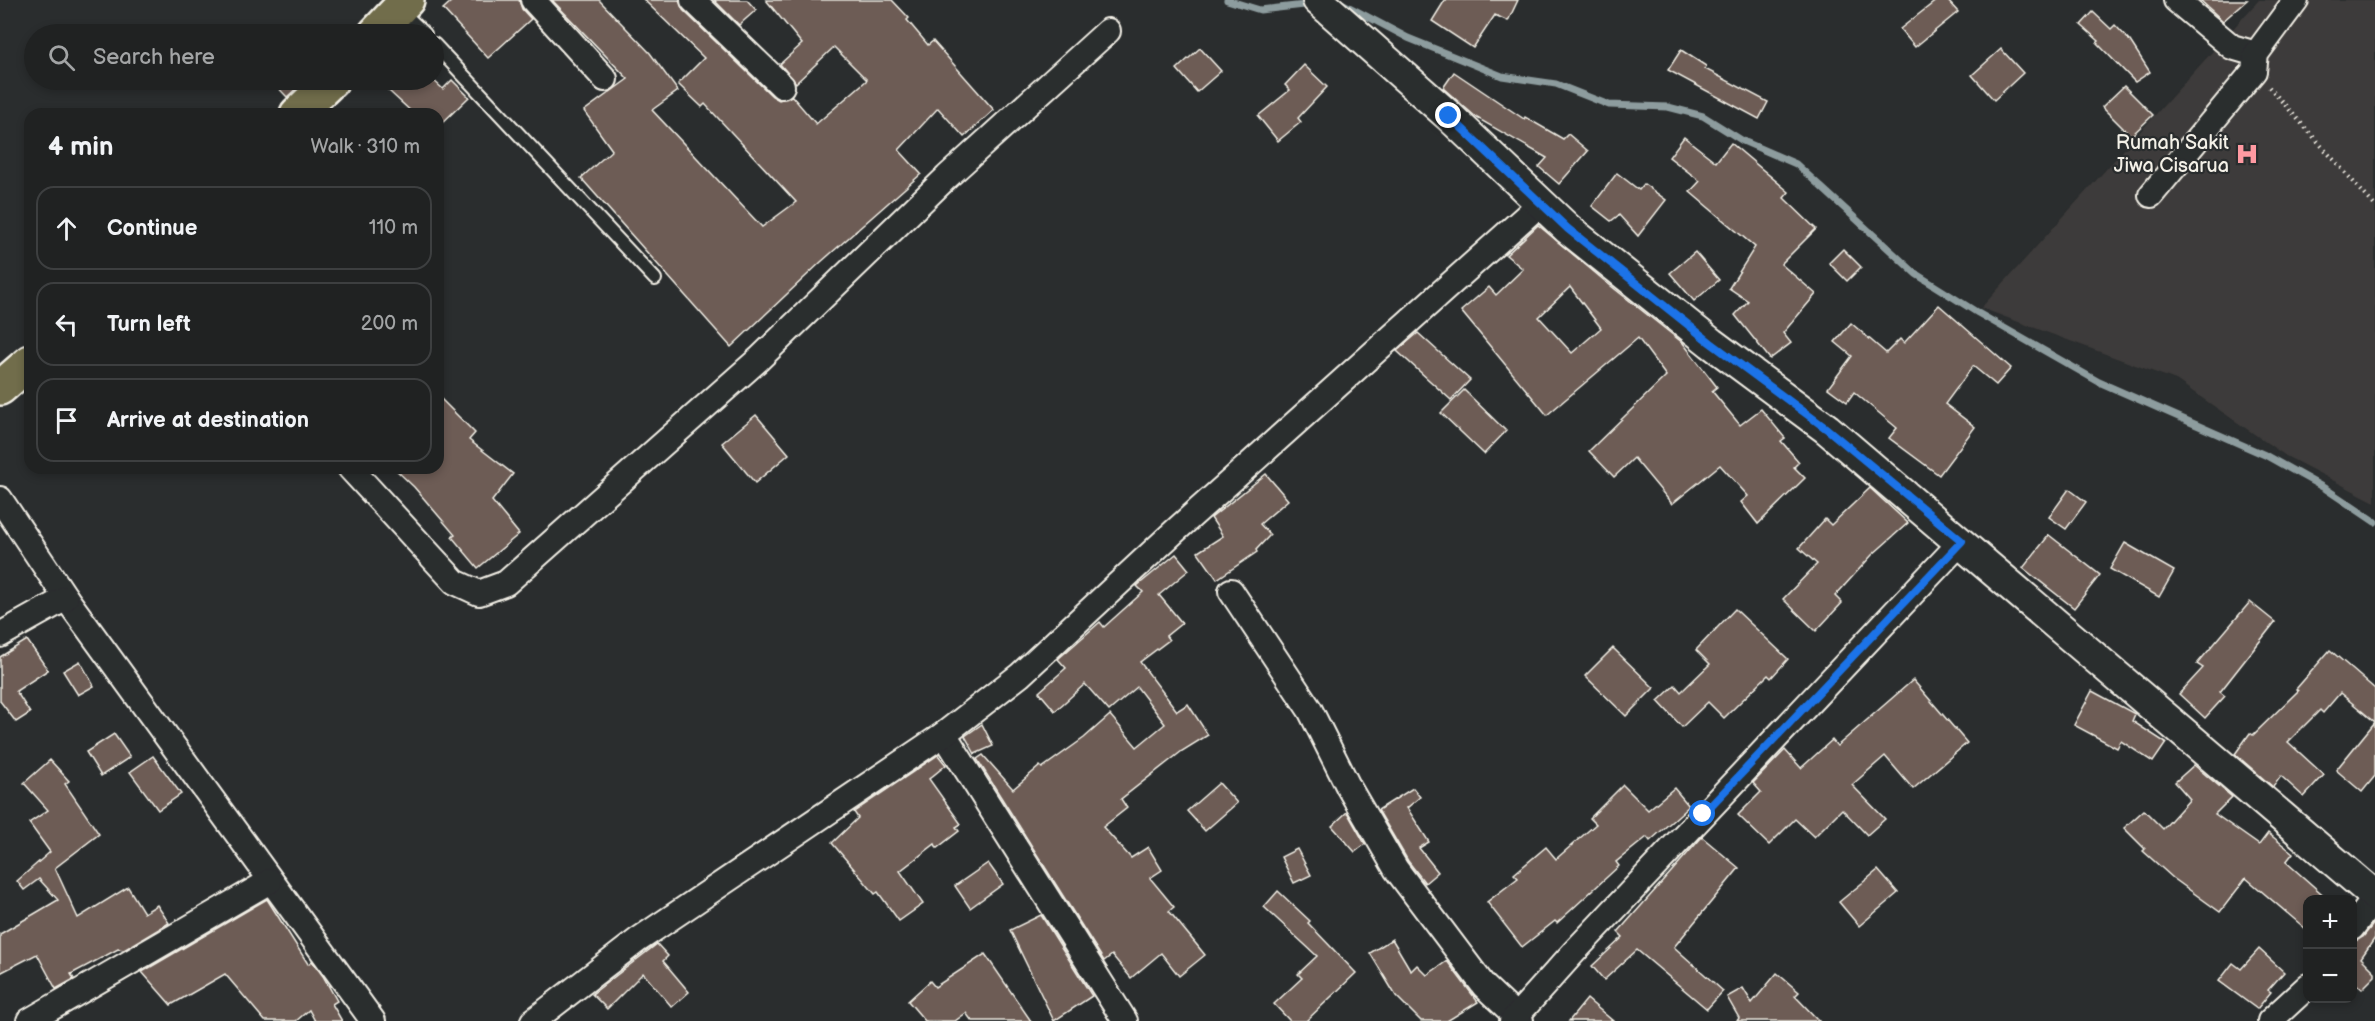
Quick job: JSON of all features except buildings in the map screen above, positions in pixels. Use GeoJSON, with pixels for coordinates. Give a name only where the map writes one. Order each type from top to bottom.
{"type":"FeatureCollection","features":[{"type":"Feature","properties":{"kind":"main road"},"geometry":{"type":"LineString","coordinates":[[385,24],[403,5]]}},
{"type":"Feature","properties":{"kind":"main road"},"geometry":{"type":"LineString","coordinates":[[303,108],[322,90]]}},
{"type":"Feature","properties":{"kind":"main road"},"geometry":{"type":"LineString","coordinates":[[0,388],[24,367]]}},
{"type":"Feature","properties":{"kind":"street"},"geometry":{"type":"LineString","coordinates":[[533,0],[605,79]]}},
{"type":"Feature","properties":{"kind":"street"},"geometry":{"type":"LineString","coordinates":[[693,0],[782,86]]}},
{"type":"Feature","properties":{"kind":"street"},"geometry":{"type":"LineString","coordinates":[[2176,0],[2232,47],[2255,63]]}},
{"type":"Feature","properties":{"kind":"street"},"geometry":{"type":"LineString","coordinates":[[2151,195],[2255,63],[2296,0]]}},
{"type":"Feature","properties":{"kind":"street"},"geometry":{"type":"LineString","coordinates":[[1329,10],[1449,116],[1568,229],[1711,343],[1827,429],[1962,541],[2375,897],[2357,921]]}},
{"type":"Feature","properties":{"kind":"street"},"geometry":{"type":"LineString","coordinates":[[356,474],[455,582],[479,593],[506,583],[759,359],[947,177],[1108,31]]}},
{"type":"Feature","properties":{"kind":"street"},"geometry":{"type":"LineString","coordinates":[[532,1021],[638,940],[944,734],[1020,675],[1175,531],[1541,203]]}},
{"type":"Feature","properties":{"kind":"street"},"geometry":{"type":"LineString","coordinates":[[0,499],[66,598],[373,1021]]}},
{"type":"Feature","properties":{"kind":"street"},"geometry":{"type":"LineString","coordinates":[[1231,591],[1310,710],[1349,788],[1396,868],[1484,986],[1516,1020],[1574,952],[1962,541]]}},
{"type":"Feature","properties":{"kind":"street"},"geometry":{"type":"LineString","coordinates":[[0,635],[66,598]]}},
{"type":"Feature","properties":{"kind":"street"},"geometry":{"type":"LineString","coordinates":[[944,734],[1125,1021]]}},
{"type":"Feature","properties":{"kind":"street"},"geometry":{"type":"LineString","coordinates":[[29,1021],[270,881]]}},
{"type":"Feature","properties":{"kind":"street"},"geometry":{"type":"LineString","coordinates":[[2270,1021],[2303,990]]}},
{"type":"Feature","properties":{"kind":"lane"},"geometry":{"type":"LineString","coordinates":[[403,5],[417,24]]}},
{"type":"Feature","properties":{"kind":"lane"},"geometry":{"type":"LineString","coordinates":[[444,55],[655,279]]}},
{"type":"Feature","properties":{"kind":"path"},"geometry":{"type":"LineString","coordinates":[[2255,63],[2375,206]]}},
{"type":"Feature","properties":{"kind":"shaded area","name":"Rumah Sakit Jiwa Cisarua"},"geometry":{"type":"Polygon","coordinates":[[[2259,0],[2375,0],[2375,502],[2286,456],[2176,380],[1981,308],[2259,0]]]}},
{"type":"Feature","properties":{"kind":"waterway"},"geometry":{"type":"LineString","coordinates":[[1227,0],[1260,10],[1313,4]]}},
{"type":"Feature","properties":{"kind":"waterway"},"geometry":{"type":"LineString","coordinates":[[1338,1],[1408,38],[1502,76],[1556,84],[1609,105],[1668,107],[1703,116],[1743,141],[1796,164],[1916,274],[1978,313],[2099,382],[2265,455],[2326,489],[2375,522]]}},
{"type":"Feature","properties":{"kind":"place","name":"Rumah Sakit Jiwa Cisarua"},"geometry":{"type":"Point","coordinates":[2247,154]}},
{"type":"Feature","properties":{"kind":"route"},"geometry":{"type":"LineString","coordinates":[[1449,116],[1568,229],[1711,343],[1827,429],[1962,541],[1703,814]]}}]}
